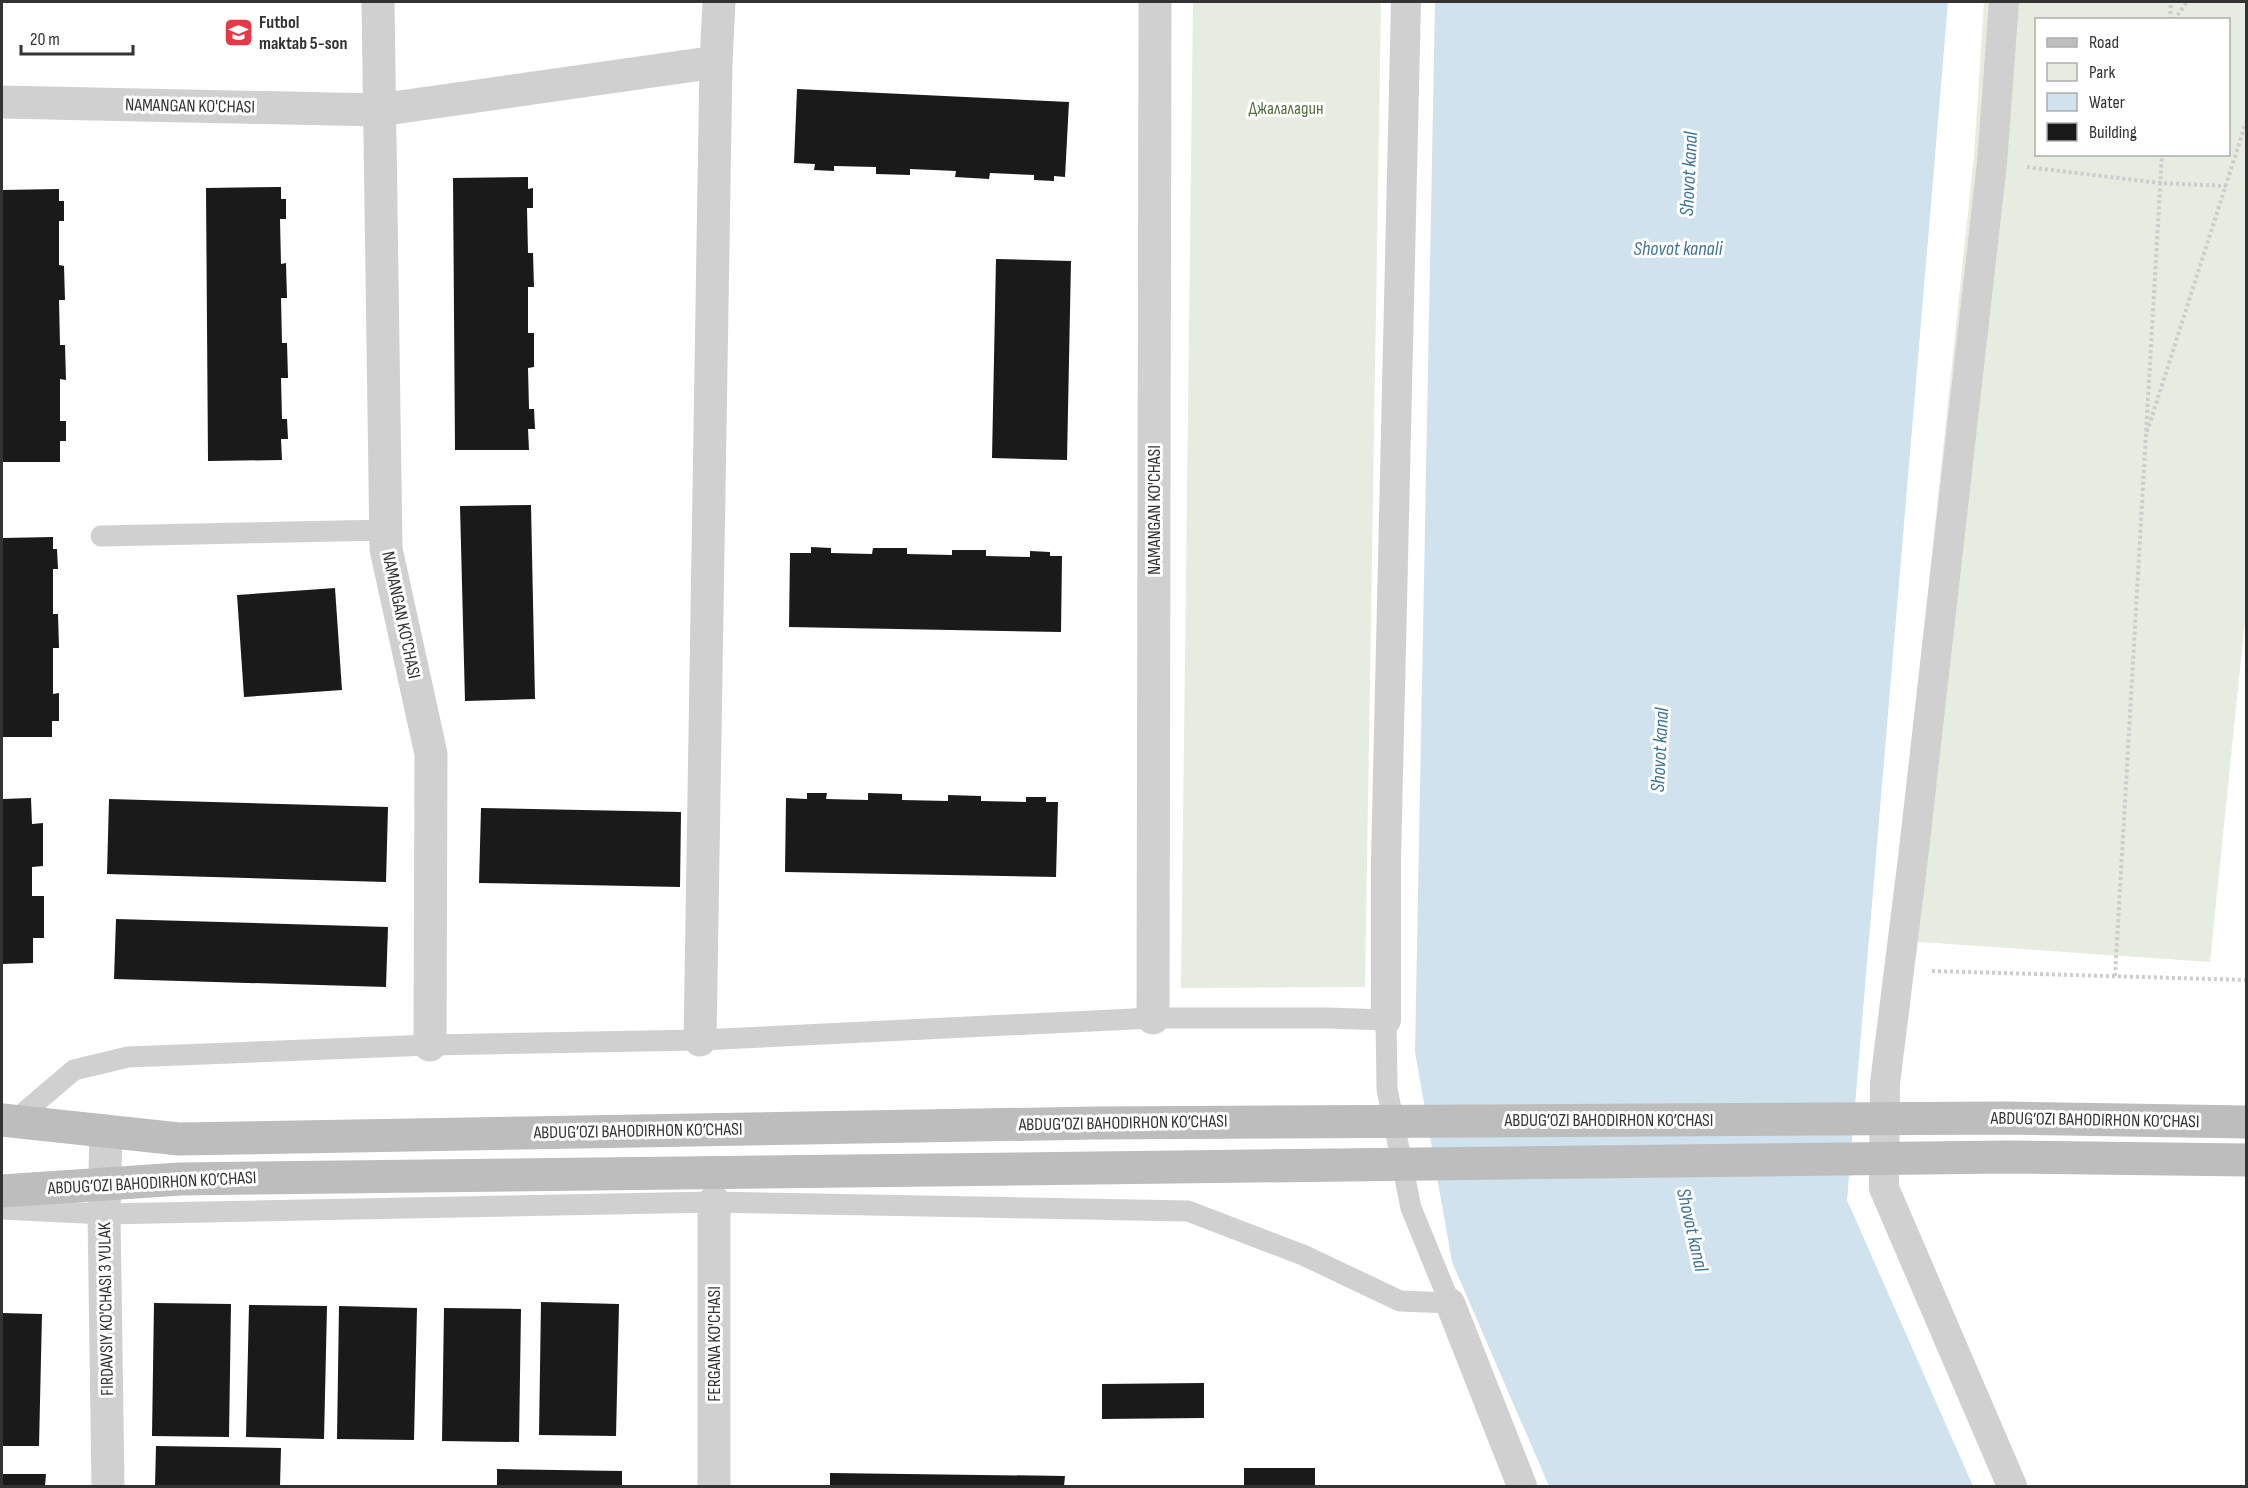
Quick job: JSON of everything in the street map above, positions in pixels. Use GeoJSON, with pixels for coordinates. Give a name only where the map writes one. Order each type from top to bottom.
{"type":"FeatureCollection","features":[{"type":"Feature","properties":{"kind":"main road","name":"ABDUG’OZI BAHODIRHON KO’CHASI"},"geometry":{"type":"LineString","coordinates":[[8,1121],[179,1139],[1096,1123],[2007,1118],[2247,1122]]}},
{"type":"Feature","properties":{"kind":"main road","name":"ABDUG’OZI BAHODIRHON KO’CHASI"},"geometry":{"type":"LineString","coordinates":[[2,1191],[105,1199],[180,1179],[2007,1157],[2247,1160]]}},
{"type":"Feature","properties":{"kind":"street","name":"NAMANGAN KO'CHASI"},"geometry":{"type":"LineString","coordinates":[[378,2],[385,530],[386,549],[431,754],[430,1045]]}},
{"type":"Feature","properties":{"kind":"street"},"geometry":{"type":"LineString","coordinates":[[700,1040],[716,62],[719,2]]}},
{"type":"Feature","properties":{"kind":"street","name":"NAMANGAN KO'CHASI"},"geometry":{"type":"LineString","coordinates":[[1153,1018],[1155,2]]}},
{"type":"Feature","properties":{"kind":"street"},"geometry":{"type":"LineString","coordinates":[[1386,1020],[1386,860],[1406,2]]}},
{"type":"Feature","properties":{"kind":"street"},"geometry":{"type":"LineString","coordinates":[[2004,2],[1992,163],[1885,1083],[1884,1188],[2012,1486]]}},
{"type":"Feature","properties":{"kind":"street","name":"NAMANGAN KO'CHASI"},"geometry":{"type":"LineString","coordinates":[[2,102],[379,110],[716,62]]}},
{"type":"Feature","properties":{"kind":"street","name":"FIRDAVSIY KO'CHASI 3 YULAK"},"geometry":{"type":"LineString","coordinates":[[106,1131],[108,1486]]}},
{"type":"Feature","properties":{"kind":"street","name":"FERGANA KO'CHASI"},"geometry":{"type":"LineString","coordinates":[[714,1202],[714,1486]]}},
{"type":"Feature","properties":{"kind":"street"},"geometry":{"type":"LineString","coordinates":[[1450,1303],[1522,1486]]}},
{"type":"Feature","properties":{"kind":"lane"},"geometry":{"type":"LineString","coordinates":[[101,536],[385,530]]}},
{"type":"Feature","properties":{"kind":"lane"},"geometry":{"type":"LineString","coordinates":[[2,1209],[105,1199],[714,1202],[1188,1211],[1303,1255],[1400,1300],[1450,1303],[1411,1208],[1387,1089],[1386,1020],[1153,1018],[700,1040],[430,1045],[128,1057],[74,1070],[8,1121]]}},
{"type":"Feature","properties":{"kind":"path"},"geometry":{"type":"LineString","coordinates":[[2171,2],[2172,18]]}},
{"type":"Feature","properties":{"kind":"path"},"geometry":{"type":"LineString","coordinates":[[2174,18],[2187,2]]}},
{"type":"Feature","properties":{"kind":"path"},"geometry":{"type":"LineString","coordinates":[[2145,439],[2247,122]]}},
{"type":"Feature","properties":{"kind":"path"},"geometry":{"type":"LineString","coordinates":[[2115,976],[2162,156]]}},
{"type":"Feature","properties":{"kind":"path"},"geometry":{"type":"LineString","coordinates":[[1992,163],[2160,183],[2226,186]]}},
{"type":"Feature","properties":{"kind":"path"},"geometry":{"type":"LineString","coordinates":[[1899,970],[2247,980]]}},
{"type":"Feature","properties":{"kind":"green space","name":"Джалаладин"},"geometry":{"type":"Polygon","coordinates":[[[1193,2],[1381,2],[1365,987],[1181,988],[1193,2]]]}},
{"type":"Feature","properties":{"kind":"green space"},"geometry":{"type":"Polygon","coordinates":[[[1984,2],[2246,2],[2246,610],[2210,962],[1891,940],[1974,156],[1984,2]]]}},
{"type":"Feature","properties":{"kind":"water","name":"Shovot kanali"},"geometry":{"type":"Polygon","coordinates":[[[1435,2],[1948,2],[1847,1200],[1973,1486],[1549,1486],[1452,1262],[1415,1052],[1435,2]]]}},
{"type":"Feature","properties":{"kind":"building"},"geometry":{"type":"Polygon","coordinates":[[[797,89],[1069,102],[1065,177],[1054,176],[1054,181],[1034,180],[1034,175],[990,173],[989,179],[955,177],[956,171],[910,169],[910,175],[876,174],[876,167],[834,166],[834,171],[814,170],[815,164],[794,163],[797,89]]]}},
{"type":"Feature","properties":{"kind":"building"},"geometry":{"type":"Polygon","coordinates":[[[528,177],[528,189],[533,188],[533,208],[527,208],[528,253],[533,253],[534,287],[528,287],[528,333],[534,333],[534,367],[528,368],[529,409],[534,409],[535,429],[528,429],[529,450],[455,450],[453,178],[528,177]]]}},
{"type":"Feature","properties":{"kind":"building"},"geometry":{"type":"Polygon","coordinates":[[[281,187],[281,199],[286,199],[286,219],[280,219],[281,264],[286,263],[287,298],[281,298],[282,343],[287,343],[288,378],[281,378],[282,419],[287,419],[288,439],[281,439],[282,460],[208,461],[206,188],[281,187]]]}},
{"type":"Feature","properties":{"kind":"building"},"geometry":{"type":"Polygon","coordinates":[[[59,189],[59,201],[64,201],[64,221],[59,221],[59,265],[64,266],[65,300],[59,300],[60,345],[65,345],[66,380],[60,379],[60,421],[66,421],[66,441],[60,441],[60,462],[2,462],[2,190],[59,189]]]}},
{"type":"Feature","properties":{"kind":"building"},"geometry":{"type":"Polygon","coordinates":[[[996,259],[1071,261],[1067,460],[992,458],[996,259]]]}},
{"type":"Feature","properties":{"kind":"building"},"geometry":{"type":"Polygon","coordinates":[[[531,505],[535,699],[465,701],[460,506],[531,505]]]}},
{"type":"Feature","properties":{"kind":"building"},"geometry":{"type":"Polygon","coordinates":[[[53,537],[53,549],[57,549],[58,569],[53,569],[53,614],[58,614],[59,648],[53,648],[53,694],[59,693],[59,721],[52,721],[52,737],[2,737],[2,538],[53,537]]]}},
{"type":"Feature","properties":{"kind":"building"},"geometry":{"type":"Polygon","coordinates":[[[811,547],[831,548],[831,553],[872,554],[873,548],[907,548],[907,554],[952,555],[952,550],[986,550],[986,556],[1030,557],[1030,551],[1050,552],[1050,556],[1062,556],[1061,632],[789,627],[790,553],[811,553],[811,547]]]}},
{"type":"Feature","properties":{"kind":"building"},"geometry":{"type":"Polygon","coordinates":[[[335,588],[342,690],[244,697],[237,595],[335,588]]]}},
{"type":"Feature","properties":{"kind":"building"},"geometry":{"type":"Polygon","coordinates":[[[807,793],[827,793],[826,799],[868,800],[868,793],[902,794],[902,800],[948,801],[948,795],[981,796],[981,801],[1026,802],[1026,797],[1046,797],[1046,802],[1058,802],[1056,877],[785,872],[786,798],[807,799],[807,793]]]}},
{"type":"Feature","properties":{"kind":"building"},"geometry":{"type":"Polygon","coordinates":[[[31,798],[32,824],[43,823],[43,866],[32,867],[32,896],[44,896],[44,938],[33,938],[33,963],[2,964],[2,799],[31,798]]]}},
{"type":"Feature","properties":{"kind":"building"},"geometry":{"type":"Polygon","coordinates":[[[109,799],[388,807],[386,882],[107,874],[109,799]]]}},
{"type":"Feature","properties":{"kind":"building"},"geometry":{"type":"Polygon","coordinates":[[[481,808],[681,812],[680,887],[479,883],[481,808]]]}},
{"type":"Feature","properties":{"kind":"building"},"geometry":{"type":"Polygon","coordinates":[[[116,919],[388,927],[386,987],[114,979],[116,919]]]}},
{"type":"Feature","properties":{"kind":"building"},"geometry":{"type":"Polygon","coordinates":[[[541,1302],[619,1304],[616,1436],[539,1435],[541,1302]]]}},
{"type":"Feature","properties":{"kind":"building"},"geometry":{"type":"Polygon","coordinates":[[[154,1303],[231,1304],[229,1437],[152,1436],[154,1303]]]}},
{"type":"Feature","properties":{"kind":"building"},"geometry":{"type":"Polygon","coordinates":[[[249,1305],[327,1306],[324,1439],[246,1437],[249,1305]]]}},
{"type":"Feature","properties":{"kind":"building"},"geometry":{"type":"Polygon","coordinates":[[[339,1306],[417,1308],[414,1440],[337,1439],[339,1306]]]}},
{"type":"Feature","properties":{"kind":"building"},"geometry":{"type":"Polygon","coordinates":[[[444,1308],[521,1309],[519,1442],[442,1441],[444,1308]]]}},
{"type":"Feature","properties":{"kind":"building"},"geometry":{"type":"Polygon","coordinates":[[[2,1313],[42,1314],[39,1446],[2,1446],[2,1313]]]}},
{"type":"Feature","properties":{"kind":"building"},"geometry":{"type":"Polygon","coordinates":[[[1204,1383],[1204,1418],[1102,1419],[1102,1384],[1204,1383]]]}},
{"type":"Feature","properties":{"kind":"building"},"geometry":{"type":"Polygon","coordinates":[[[156,1446],[281,1448],[280,1486],[155,1486],[156,1446]]]}},
{"type":"Feature","properties":{"kind":"building"},"geometry":{"type":"Polygon","coordinates":[[[1244,1468],[1315,1468],[1315,1486],[1244,1486],[1244,1468]]]}},
{"type":"Feature","properties":{"kind":"building"},"geometry":{"type":"Polygon","coordinates":[[[497,1469],[622,1471],[622,1486],[497,1486],[497,1469]]]}},
{"type":"Feature","properties":{"kind":"building"},"geometry":{"type":"Polygon","coordinates":[[[830,1473],[1065,1476],[1064,1486],[830,1486],[830,1473]]]}},
{"type":"Feature","properties":{"kind":"building"},"geometry":{"type":"Polygon","coordinates":[[[2,1474],[46,1474],[45,1486],[2,1486],[2,1474]]]}},
{"type":"Feature","properties":{"kind":"place","name":"Futbol maktab 5-son"},"geometry":{"type":"Point","coordinates":[238,32]}},
{"type":"Feature","properties":{"kind":"water label","name":"Shovot kanal"},"geometry":{"type":"Point","coordinates":[1689,174]}},
{"type":"Feature","properties":{"kind":"water label","name":"Shovot kanal"},"geometry":{"type":"Point","coordinates":[1660,750]}},
{"type":"Feature","properties":{"kind":"water label","name":"Shovot kanal"},"geometry":{"type":"Point","coordinates":[1692,1230]}}]}
